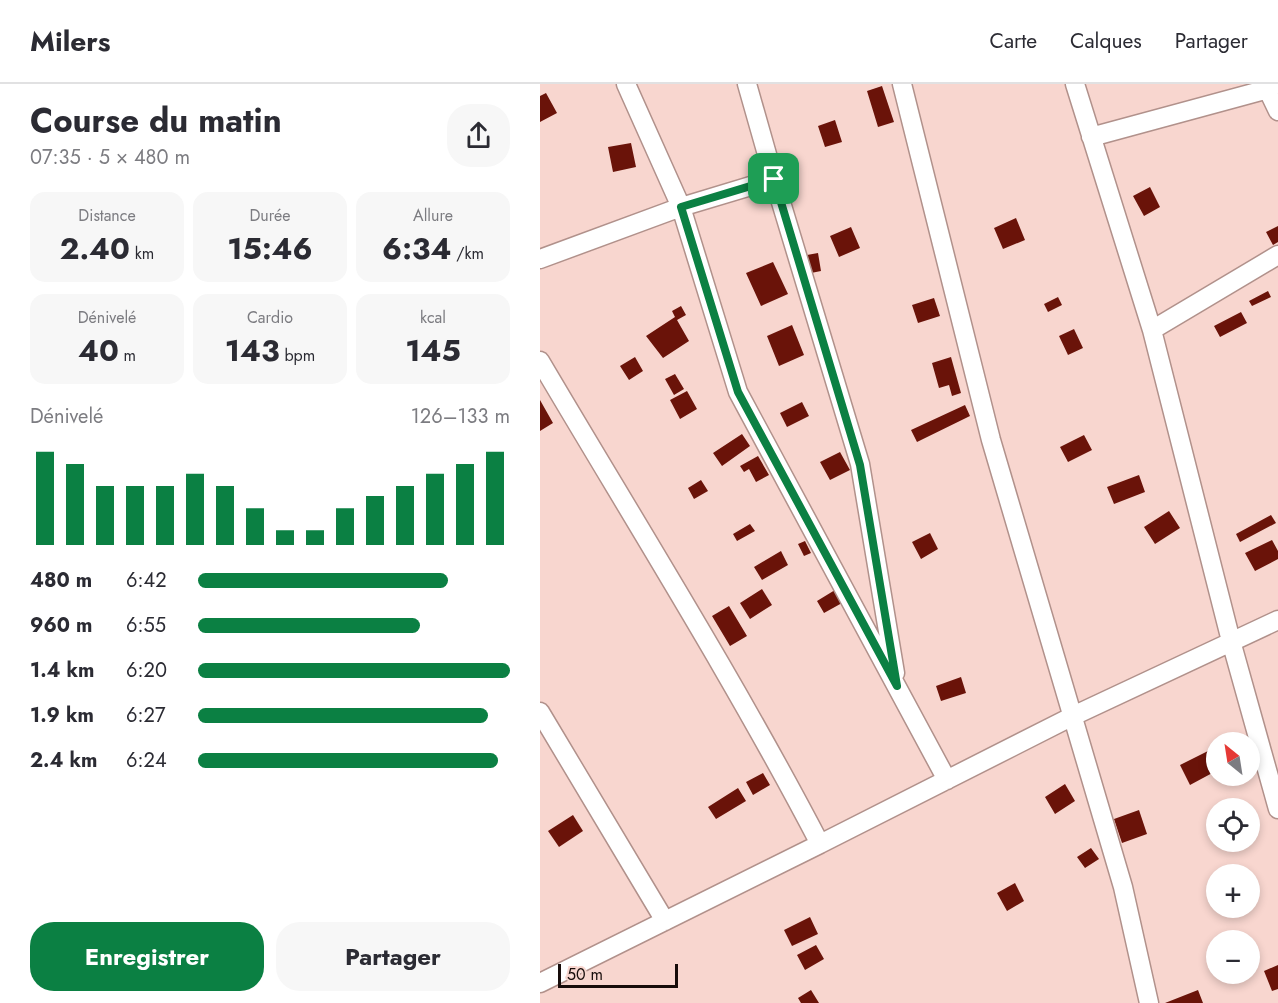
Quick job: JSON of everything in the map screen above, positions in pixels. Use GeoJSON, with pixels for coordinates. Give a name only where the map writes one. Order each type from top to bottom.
{"type":"FeatureCollection","features":[{"type":"Feature","properties":{"kind":"street"},"geometry":{"type":"LineString","coordinates":[[626,84],[681,207],[738,392],[947,780]]}},
{"type":"Feature","properties":{"kind":"street"},"geometry":{"type":"LineString","coordinates":[[747,84],[860,465],[897,686]]}},
{"type":"Feature","properties":{"kind":"street"},"geometry":{"type":"LineString","coordinates":[[902,84],[991,440],[1123,887],[1149,1003]]}},
{"type":"Feature","properties":{"kind":"street"},"geometry":{"type":"LineString","coordinates":[[1076,84],[1152,330],[1231,641],[1278,809]]}},
{"type":"Feature","properties":{"kind":"street"},"geometry":{"type":"LineString","coordinates":[[1091,137],[1270,86],[1278,111]]}},
{"type":"Feature","properties":{"kind":"street"},"geometry":{"type":"LineString","coordinates":[[540,260],[681,207],[774,179]]}},
{"type":"Feature","properties":{"kind":"street"},"geometry":{"type":"LineString","coordinates":[[1152,330],[1278,255]]}},
{"type":"Feature","properties":{"kind":"street"},"geometry":{"type":"LineString","coordinates":[[540,362],[744,703],[820,844]]}},
{"type":"Feature","properties":{"kind":"street"},"geometry":{"type":"LineString","coordinates":[[540,983],[1073,716],[1278,620]]}},
{"type":"Feature","properties":{"kind":"street"},"geometry":{"type":"LineString","coordinates":[[540,712],[665,921]]}},
{"type":"Feature","properties":{"kind":"building"},"geometry":{"type":"Polygon","coordinates":[[[882,86],[894,122],[878,127],[867,91],[882,86]]]}},
{"type":"Feature","properties":{"kind":"building"},"geometry":{"type":"Polygon","coordinates":[[[546,93],[557,113],[540,122],[540,96],[546,93]]]}},
{"type":"Feature","properties":{"kind":"building"},"geometry":{"type":"Polygon","coordinates":[[[835,120],[842,142],[825,147],[818,126],[835,120]]]}},
{"type":"Feature","properties":{"kind":"building"},"geometry":{"type":"Polygon","coordinates":[[[631,143],[636,167],[613,172],[608,147],[631,143]]]}},
{"type":"Feature","properties":{"kind":"building"},"geometry":{"type":"Polygon","coordinates":[[[1150,187],[1160,207],[1144,216],[1133,196],[1150,187]]]}},
{"type":"Feature","properties":{"kind":"building"},"geometry":{"type":"Polygon","coordinates":[[[1016,218],[1025,240],[1003,249],[994,228],[1016,218]]]}},
{"type":"Feature","properties":{"kind":"building"},"geometry":{"type":"Polygon","coordinates":[[[1278,226],[1278,242],[1273,245],[1266,232],[1278,226]]]}},
{"type":"Feature","properties":{"kind":"building"},"geometry":{"type":"Polygon","coordinates":[[[851,227],[860,248],[839,257],[830,236],[851,227]]]}},
{"type":"Feature","properties":{"kind":"building"},"geometry":{"type":"Polygon","coordinates":[[[818,253],[821,271],[811,273],[807,255],[818,253]]]}},
{"type":"Feature","properties":{"kind":"building"},"geometry":{"type":"Polygon","coordinates":[[[773,262],[788,294],[761,306],[746,273],[773,262]]]}},
{"type":"Feature","properties":{"kind":"building"},"geometry":{"type":"Polygon","coordinates":[[[1268,291],[1271,297],[1252,306],[1249,301],[1268,291]]]}},
{"type":"Feature","properties":{"kind":"building"},"geometry":{"type":"Polygon","coordinates":[[[1058,297],[1062,305],[1048,312],[1044,304],[1058,297]]]}},
{"type":"Feature","properties":{"kind":"building"},"geometry":{"type":"Polygon","coordinates":[[[934,298],[940,316],[918,323],[912,305],[934,298]]]}},
{"type":"Feature","properties":{"kind":"building"},"geometry":{"type":"Polygon","coordinates":[[[681,306],[686,315],[677,320],[689,341],[663,358],[646,336],[675,317],[672,311],[681,306]]]}},
{"type":"Feature","properties":{"kind":"building"},"geometry":{"type":"Polygon","coordinates":[[[1241,312],[1247,323],[1220,337],[1214,326],[1241,312]]]}},
{"type":"Feature","properties":{"kind":"building"},"geometry":{"type":"Polygon","coordinates":[[[792,325],[804,355],[779,366],[767,336],[792,325]]]}},
{"type":"Feature","properties":{"kind":"building"},"geometry":{"type":"Polygon","coordinates":[[[1074,329],[1083,348],[1068,355],[1059,336],[1074,329]]]}},
{"type":"Feature","properties":{"kind":"building"},"geometry":{"type":"Polygon","coordinates":[[[635,357],[643,371],[629,380],[620,366],[635,357]]]}},
{"type":"Feature","properties":{"kind":"building"},"geometry":{"type":"Polygon","coordinates":[[[951,357],[961,393],[952,396],[949,385],[939,388],[932,363],[951,357]]]}},
{"type":"Feature","properties":{"kind":"building"},"geometry":{"type":"Polygon","coordinates":[[[675,374],[684,389],[674,395],[665,379],[675,374]]]}},
{"type":"Feature","properties":{"kind":"building"},"geometry":{"type":"Polygon","coordinates":[[[687,391],[697,409],[680,419],[670,400],[687,391]]]}},
{"type":"Feature","properties":{"kind":"building"},"geometry":{"type":"Polygon","coordinates":[[[540,400],[553,423],[540,431],[540,400]]]}},
{"type":"Feature","properties":{"kind":"building"},"geometry":{"type":"Polygon","coordinates":[[[802,402],[809,416],[787,427],[780,413],[802,402]]]}},
{"type":"Feature","properties":{"kind":"building"},"geometry":{"type":"Polygon","coordinates":[[[965,405],[970,416],[917,442],[911,430],[965,405]]]}},
{"type":"Feature","properties":{"kind":"building"},"geometry":{"type":"Polygon","coordinates":[[[742,434],[750,446],[722,466],[713,453],[742,434]]]}},
{"type":"Feature","properties":{"kind":"building"},"geometry":{"type":"Polygon","coordinates":[[[1084,435],[1092,450],[1068,462],[1060,447],[1084,435]]]}},
{"type":"Feature","properties":{"kind":"building"},"geometry":{"type":"Polygon","coordinates":[[[840,452],[850,470],[830,480],[820,462],[840,452]]]}},
{"type":"Feature","properties":{"kind":"building"},"geometry":{"type":"Polygon","coordinates":[[[758,456],[769,475],[756,482],[749,469],[744,472],[740,466],[758,456]]]}},
{"type":"Feature","properties":{"kind":"building"},"geometry":{"type":"Polygon","coordinates":[[[1139,475],[1145,492],[1114,504],[1107,487],[1139,475]]]}},
{"type":"Feature","properties":{"kind":"building"},"geometry":{"type":"Polygon","coordinates":[[[701,480],[708,491],[694,499],[688,488],[701,480]]]}},
{"type":"Feature","properties":{"kind":"building"},"geometry":{"type":"Polygon","coordinates":[[[1169,511],[1180,528],[1155,544],[1144,527],[1169,511]]]}},
{"type":"Feature","properties":{"kind":"building"},"geometry":{"type":"Polygon","coordinates":[[[1271,515],[1276,523],[1240,542],[1236,534],[1271,515]]]}},
{"type":"Feature","properties":{"kind":"building"},"geometry":{"type":"Polygon","coordinates":[[[750,524],[755,531],[737,541],[733,534],[750,524]]]}},
{"type":"Feature","properties":{"kind":"building"},"geometry":{"type":"Polygon","coordinates":[[[930,533],[938,549],[921,559],[912,542],[930,533]]]}},
{"type":"Feature","properties":{"kind":"building"},"geometry":{"type":"Polygon","coordinates":[[[1272,540],[1278,551],[1278,559],[1255,571],[1245,553],[1272,540]]]}},
{"type":"Feature","properties":{"kind":"building"},"geometry":{"type":"Polygon","coordinates":[[[805,541],[811,553],[804,556],[798,544],[805,541]]]}},
{"type":"Feature","properties":{"kind":"building"},"geometry":{"type":"Polygon","coordinates":[[[781,551],[788,565],[762,580],[754,567],[781,551]]]}},
{"type":"Feature","properties":{"kind":"building"},"geometry":{"type":"Polygon","coordinates":[[[762,589],[772,605],[750,619],[740,603],[762,589]]]}},
{"type":"Feature","properties":{"kind":"building"},"geometry":{"type":"Polygon","coordinates":[[[835,590],[842,603],[824,613],[817,601],[835,590]]]}},
{"type":"Feature","properties":{"kind":"building"},"geometry":{"type":"Polygon","coordinates":[[[729,606],[747,636],[730,646],[712,616],[729,606]]]}},
{"type":"Feature","properties":{"kind":"building"},"geometry":{"type":"Polygon","coordinates":[[[961,677],[966,693],[941,701],[936,686],[961,677]]]}},
{"type":"Feature","properties":{"kind":"building"},"geometry":{"type":"Polygon","coordinates":[[[1206,752],[1206,776],[1190,785],[1180,765],[1206,752]]]}},
{"type":"Feature","properties":{"kind":"building"},"geometry":{"type":"Polygon","coordinates":[[[763,773],[770,785],[753,795],[746,782],[763,773]]]}},
{"type":"Feature","properties":{"kind":"building"},"geometry":{"type":"Polygon","coordinates":[[[1065,784],[1075,801],[1055,814],[1045,797],[1065,784]]]}},
{"type":"Feature","properties":{"kind":"building"},"geometry":{"type":"Polygon","coordinates":[[[738,788],[746,801],[716,819],[708,807],[738,788]]]}},
{"type":"Feature","properties":{"kind":"building"},"geometry":{"type":"Polygon","coordinates":[[[1139,810],[1147,834],[1122,843],[1114,819],[1139,810]]]}},
{"type":"Feature","properties":{"kind":"building"},"geometry":{"type":"Polygon","coordinates":[[[573,815],[583,831],[559,847],[548,831],[573,815]]]}},
{"type":"Feature","properties":{"kind":"building"},"geometry":{"type":"Polygon","coordinates":[[[1091,848],[1099,859],[1085,868],[1077,857],[1091,848]]]}},
{"type":"Feature","properties":{"kind":"building"},"geometry":{"type":"Polygon","coordinates":[[[1015,883],[1024,901],[1007,911],[997,893],[1015,883]]]}},
{"type":"Feature","properties":{"kind":"building"},"geometry":{"type":"Polygon","coordinates":[[[810,917],[818,934],[792,946],[784,930],[810,917]]]}},
{"type":"Feature","properties":{"kind":"building"},"geometry":{"type":"Polygon","coordinates":[[[816,945],[824,959],[805,970],[797,955],[816,945]]]}},
{"type":"Feature","properties":{"kind":"building"},"geometry":{"type":"Polygon","coordinates":[[[1278,965],[1278,989],[1272,991],[1264,971],[1278,965]]]}},
{"type":"Feature","properties":{"kind":"building"},"geometry":{"type":"Polygon","coordinates":[[[811,990],[819,1003],[801,1003],[798,998],[811,990]]]}},
{"type":"Feature","properties":{"kind":"building"},"geometry":{"type":"Polygon","coordinates":[[[1198,990],[1203,1003],[1165,1003],[1198,990]]]}},
{"type":"Feature","properties":{"kind":"route"},"geometry":{"type":"LineString","coordinates":[[774,179],[860,465],[897,686],[738,392],[681,207],[774,179]]}}]}
